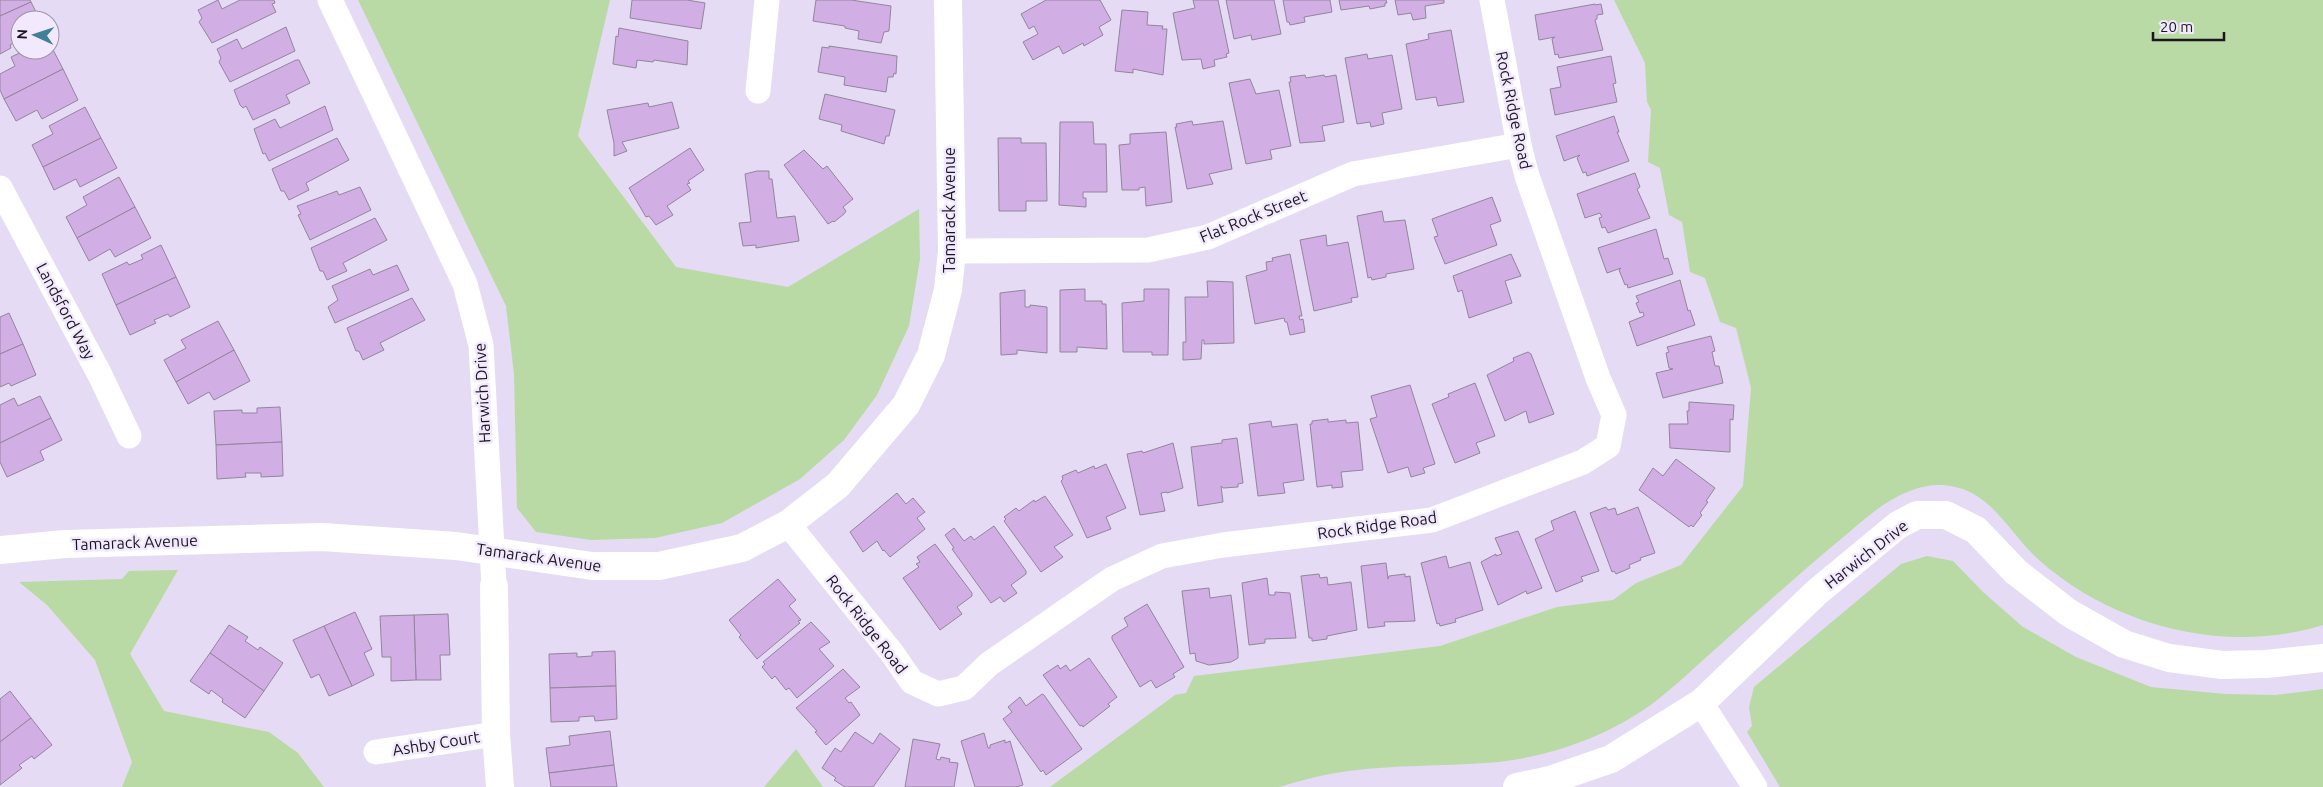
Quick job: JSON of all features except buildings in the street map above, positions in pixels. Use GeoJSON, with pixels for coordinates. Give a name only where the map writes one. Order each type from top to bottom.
{"type":"FeatureCollection","features":[{"type":"Feature","properties":{"kind":"main road","name":"Tamarack Avenue"},"geometry":{"type":"LineString","coordinates":[[0,550],[65,544],[322,537],[456,546],[592,566],[659,566],[742,548],[788,524],[838,485],[906,405],[931,355],[948,290],[952,251],[948,0]]}},
{"type":"Feature","properties":{"kind":"main road","name":"Harwich Drive"},"geometry":{"type":"LineString","coordinates":[[1517,787],[1550,780],[1611,759],[1701,703],[1817,592],[1898,525],[1917,515],[1946,515],[1976,530],[2016,572],[2069,613],[2124,644],[2170,658],[2222,665],[2266,664],[2323,658]]}},
{"type":"Feature","properties":{"kind":"main road","name":"Harwich Drive"},"geometry":{"type":"LineString","coordinates":[[494,586],[496,734],[500,787]]}},
{"type":"Feature","properties":{"kind":"street","name":"Harwich Drive"},"geometry":{"type":"LineString","coordinates":[[330,0],[464,284],[481,344],[488,506],[493,552],[494,586]]}},
{"type":"Feature","properties":{"kind":"street"},"geometry":{"type":"LineString","coordinates":[[758,91],[767,0]]}},
{"type":"Feature","properties":{"kind":"street","name":"Rock Ridge Road"},"geometry":{"type":"LineString","coordinates":[[788,524],[892,653],[912,682],[938,694],[964,688],[989,664],[1112,579],[1162,556],[1223,545],[1432,520],[1583,462],[1608,446],[1614,415],[1595,368],[1519,146],[1492,0]]}},
{"type":"Feature","properties":{"kind":"street","name":"Flat Rock Street"},"geometry":{"type":"LineString","coordinates":[[952,251],[1148,250],[1208,237],[1353,174],[1519,146]]}},
{"type":"Feature","properties":{"kind":"street","name":"Landsford Way"},"geometry":{"type":"LineString","coordinates":[[0,188],[100,375],[129,436]]}},
{"type":"Feature","properties":{"kind":"street"},"geometry":{"type":"LineString","coordinates":[[1701,703],[1754,787]]}},
{"type":"Feature","properties":{"kind":"street","name":"Ashby Court"},"geometry":{"type":"LineString","coordinates":[[376,752],[496,734]]}},
{"type":"Feature","properties":{"kind":"green space"},"geometry":{"type":"Polygon","coordinates":[[[358,0],[610,0],[578,136],[676,267],[788,287],[919,209],[920,259],[909,326],[877,395],[844,440],[800,479],[722,523],[655,538],[591,540],[536,532],[517,508],[514,374],[506,306],[358,0]]]}},
{"type":"Feature","properties":{"kind":"green space"},"geometry":{"type":"Polygon","coordinates":[[[1614,0],[2323,0],[2323,625],[2286,634],[2248,637],[2210,635],[2173,629],[2136,618],[2101,603],[2069,583],[2039,560],[1995,511],[1971,492],[1956,487],[1932,485],[1912,490],[1899,496],[1870,515],[1795,578],[1652,704],[1614,727],[1573,745],[1552,752],[1508,761],[1349,771],[1279,787],[1050,787],[1175,695],[1186,693],[1194,676],[1440,646],[1557,607],[1613,600],[1636,583],[1681,565],[1743,486],[1751,388],[1736,328],[1720,322],[1705,278],[1690,272],[1682,222],[1669,215],[1660,168],[1648,162],[1651,110],[1647,102],[1645,63],[1614,0]]]}},
{"type":"Feature","properties":{"kind":"green space"},"geometry":{"type":"Polygon","coordinates":[[[1927,556],[1953,561],[1983,592],[2023,627],[2076,657],[2151,687],[2226,694],[2275,695],[2323,689],[2323,787],[1780,787],[1747,732],[1752,726],[1749,707],[1754,687],[1901,564],[1927,556]]]}},
{"type":"Feature","properties":{"kind":"green space"},"geometry":{"type":"Polygon","coordinates":[[[178,570],[130,654],[164,711],[269,732],[298,753],[324,787],[122,787],[132,762],[95,660],[47,605],[19,582],[122,579],[129,571],[178,570]]]}},
{"type":"Feature","properties":{"kind":"green space"},"geometry":{"type":"Polygon","coordinates":[[[796,749],[823,787],[764,787],[796,749]]]}}]}
